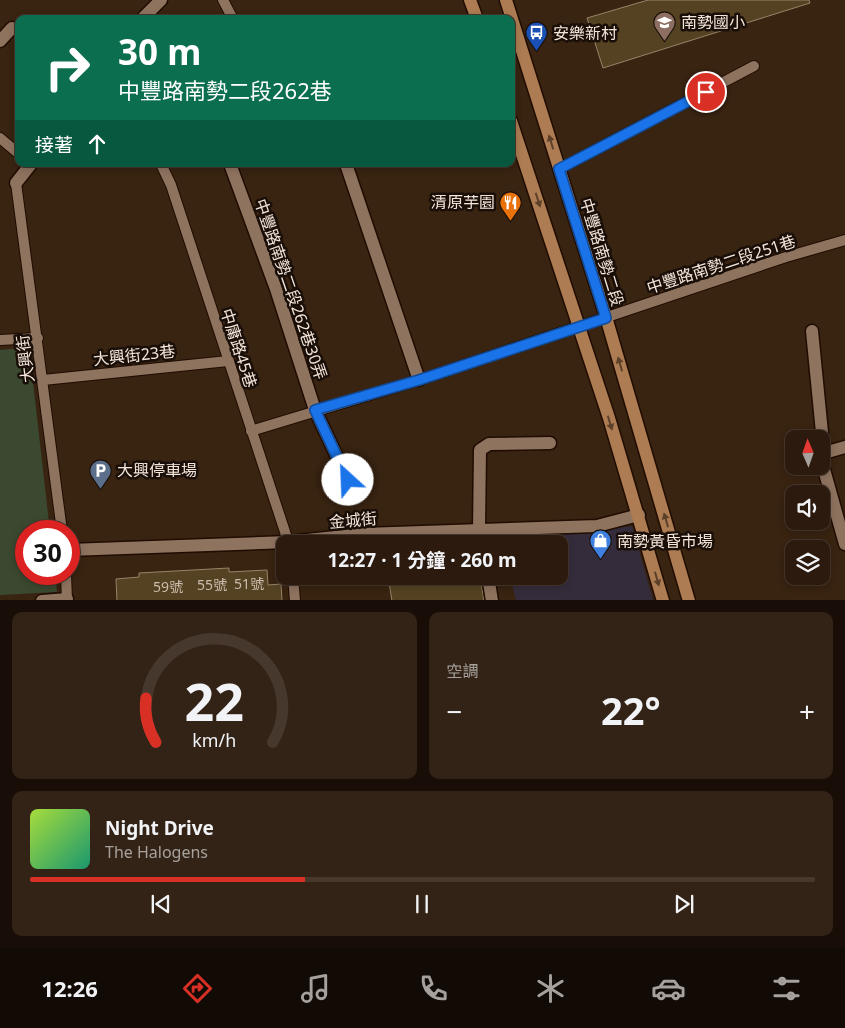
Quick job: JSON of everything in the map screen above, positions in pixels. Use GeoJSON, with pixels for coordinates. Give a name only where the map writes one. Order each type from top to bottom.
{"type":"FeatureCollection","features":[{"type":"Feature","properties":{"kind":"main road"},"geometry":{"type":"LineString","coordinates":[[470,0],[476,15]]}},
{"type":"Feature","properties":{"kind":"main road","name":"中豐路南勢二段"},"geometry":{"type":"LineString","coordinates":[[506,0],[511,15]]}},
{"type":"Feature","properties":{"kind":"main road","name":"中豐路南勢二段"},"geometry":{"type":"LineString","coordinates":[[515,29],[606,318],[689,600]]}},
{"type":"Feature","properties":{"kind":"main road"},"geometry":{"type":"LineString","coordinates":[[515,133],[639,515],[663,600]]}},
{"type":"Feature","properties":{"kind":"street"},"geometry":{"type":"LineString","coordinates":[[146,15],[160,0]]}},
{"type":"Feature","properties":{"kind":"street"},"geometry":{"type":"LineString","coordinates":[[0,40],[12,28]]}},
{"type":"Feature","properties":{"kind":"street"},"geometry":{"type":"LineString","coordinates":[[16,183],[28,167]]}},
{"type":"Feature","properties":{"kind":"street","name":"中豐路南勢二段262巷30弄"},"geometry":{"type":"LineString","coordinates":[[231,167],[276,289],[315,410],[348,480]]}},
{"type":"Feature","properties":{"kind":"street"},"geometry":{"type":"LineString","coordinates":[[347,167],[419,380]]}},
{"type":"Feature","properties":{"kind":"street"},"geometry":{"type":"LineString","coordinates":[[812,331],[822,430]]}},
{"type":"Feature","properties":{"kind":"street"},"geometry":{"type":"LineString","coordinates":[[480,535],[480,450],[489,444],[550,443]]}},
{"type":"Feature","properties":{"kind":"street"},"geometry":{"type":"LineString","coordinates":[[830,451],[845,447]]}},
{"type":"Feature","properties":{"kind":"street"},"geometry":{"type":"LineString","coordinates":[[826,475],[845,544]]}},
{"type":"Feature","properties":{"kind":"street","name":"金城街"},"geometry":{"type":"LineString","coordinates":[[356,535],[597,526],[639,515]]}},
{"type":"Feature","properties":{"kind":"street","name":"金城街"},"geometry":{"type":"LineString","coordinates":[[80,550],[276,543]]}},
{"type":"Feature","properties":{"kind":"street"},"geometry":{"type":"LineString","coordinates":[[490,585],[492,600]]}},
{"type":"Feature","properties":{"kind":"street"},"geometry":{"type":"LineString","coordinates":[[42,600],[67,600]]}},
{"type":"Feature","properties":{"kind":"lane"},"geometry":{"type":"LineString","coordinates":[[223,0],[231,15]]}},
{"type":"Feature","properties":{"kind":"lane"},"geometry":{"type":"LineString","coordinates":[[559,169],[754,66]]}},
{"type":"Feature","properties":{"kind":"lane"},"geometry":{"type":"LineString","coordinates":[[0,138],[15,151]]}},
{"type":"Feature","properties":{"kind":"lane","name":"中庸路45巷"},"geometry":{"type":"LineString","coordinates":[[162,167],[171,185],[250,431],[286,535]]}},
{"type":"Feature","properties":{"kind":"lane","name":"大興街"},"geometry":{"type":"LineString","coordinates":[[16,183],[61,520]]}},
{"type":"Feature","properties":{"kind":"lane","name":"中豐路南勢二段251巷"},"geometry":{"type":"LineString","coordinates":[[250,431],[419,380],[786,257],[845,240]]}},
{"type":"Feature","properties":{"kind":"lane"},"geometry":{"type":"LineString","coordinates":[[0,340],[38,338]]}},
{"type":"Feature","properties":{"kind":"lane","name":"大興街23巷"},"geometry":{"type":"LineString","coordinates":[[43,380],[228,361]]}},
{"type":"Feature","properties":{"kind":"lane"},"geometry":{"type":"LineString","coordinates":[[66,585],[67,600]]}},
{"type":"Feature","properties":{"kind":"lane"},"geometry":{"type":"LineString","coordinates":[[293,585],[295,600]]}},
{"type":"Feature","properties":{"kind":"shaded area","name":"南勢黃昏市場"},"geometry":{"type":"Polygon","coordinates":[[[632,526],[653,600],[516,600],[512,585],[568,585],[568,535],[559,535],[632,526]]]}},
{"type":"Feature","properties":{"kind":"green space"},"geometry":{"type":"Polygon","coordinates":[[[22,348],[30,356],[49,520],[15,520],[15,585],[56,585],[57,592],[0,595],[0,350],[22,348]]]}},
{"type":"Feature","properties":{"kind":"building"},"geometry":{"type":"Polygon","coordinates":[[[648,0],[809,0],[810,3],[603,68],[587,18],[648,0]]]}},
{"type":"Feature","properties":{"kind":"building"},"geometry":{"type":"Polygon","coordinates":[[[229,568],[229,572],[267,570],[268,585],[281,585],[282,600],[117,600],[116,579],[139,577],[139,573],[229,568]]]}},
{"type":"Feature","properties":{"kind":"building"},"geometry":{"type":"Polygon","coordinates":[[[389,585],[481,585],[484,600],[392,600],[389,585]]]}},
{"type":"Feature","properties":{"kind":"place","name":"南勢國小"},"geometry":{"type":"Point","coordinates":[665,41]}},
{"type":"Feature","properties":{"kind":"place","name":"安樂新村"},"geometry":{"type":"Point","coordinates":[537,52]}},
{"type":"Feature","properties":{"kind":"place","name":"清原芋園"},"geometry":{"type":"Point","coordinates":[511,221]}},
{"type":"Feature","properties":{"kind":"place","name":"大興停車場"},"geometry":{"type":"Point","coordinates":[101,489]}},
{"type":"Feature","properties":{"kind":"place","name":"南勢黃昏市場"},"geometry":{"type":"Point","coordinates":[601,560]}},
{"type":"Feature","properties":{"kind":"route"},"geometry":{"type":"LineString","coordinates":[[348,480],[315,410],[419,380],[606,318],[559,169],[706,92]]}}]}
